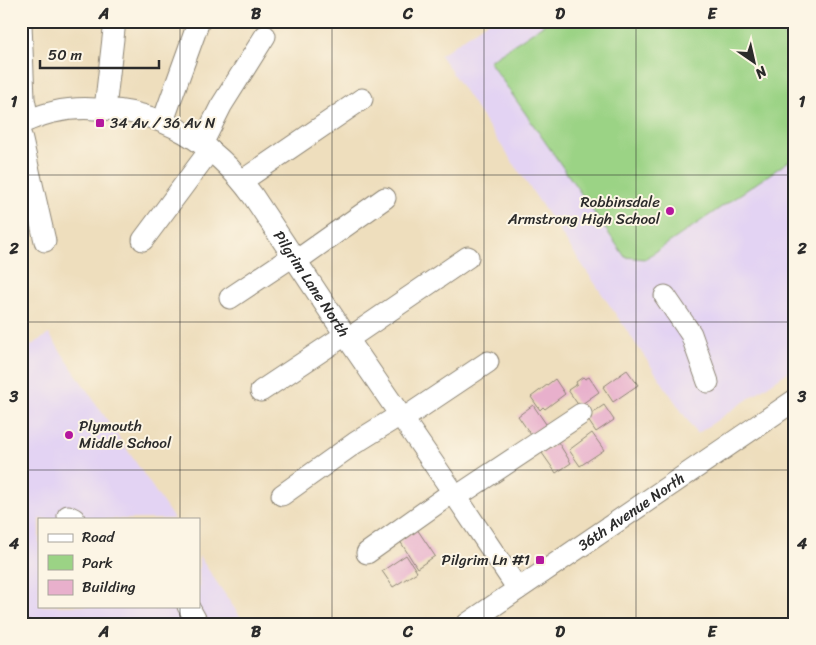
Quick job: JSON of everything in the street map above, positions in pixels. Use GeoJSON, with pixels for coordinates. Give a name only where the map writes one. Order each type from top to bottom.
{"type":"FeatureCollection","features":[{"type":"Feature","properties":{"kind":"street"},"geometry":{"type":"LineString","coordinates":[[105,109],[115,21]]}},
{"type":"Feature","properties":{"kind":"street"},"geometry":{"type":"LineString","coordinates":[[163,121],[198,21]]}},
{"type":"Feature","properties":{"kind":"street"},"geometry":{"type":"LineString","coordinates":[[21,24],[24,126],[45,241]]}},
{"type":"Feature","properties":{"kind":"street"},"geometry":{"type":"LineString","coordinates":[[142,240],[206,147],[221,106],[265,36]]}},
{"type":"Feature","properties":{"kind":"street"},"geometry":{"type":"LineString","coordinates":[[242,180],[362,99]]}},
{"type":"Feature","properties":{"kind":"street","name":"Pilgrim Lane North"},"geometry":{"type":"LineString","coordinates":[[24,126],[54,112],[81,108],[128,111],[163,121],[183,131],[225,162],[242,180],[518,589]]}},
{"type":"Feature","properties":{"kind":"street"},"geometry":{"type":"LineString","coordinates":[[230,298],[385,198]]}},
{"type":"Feature","properties":{"kind":"street"},"geometry":{"type":"LineString","coordinates":[[261,391],[468,257]]}},
{"type":"Feature","properties":{"kind":"street"},"geometry":{"type":"LineString","coordinates":[[666,296],[691,334],[708,382]]}},
{"type":"Feature","properties":{"kind":"street"},"geometry":{"type":"LineString","coordinates":[[282,495],[356,443],[488,362]]}},
{"type":"Feature","properties":{"kind":"street","name":"36th Avenue North"},"geometry":{"type":"LineString","coordinates":[[467,624],[795,400]]}},
{"type":"Feature","properties":{"kind":"street"},"geometry":{"type":"LineString","coordinates":[[367,553],[455,494],[581,414]]}},
{"type":"Feature","properties":{"kind":"shaded area","name":"Robbinsdale Armstrong High School"},"geometry":{"type":"Polygon","coordinates":[[[489,21],[795,21],[795,367],[697,434],[440,55],[489,21]]]}},
{"type":"Feature","properties":{"kind":"shaded area","name":"Plymouth Middle School"},"geometry":{"type":"Polygon","coordinates":[[[49,334],[173,518],[38,518],[38,608],[200,608],[200,557],[245,624],[21,624],[21,352],[49,334]]]}},
{"type":"Feature","properties":{"kind":"green space"},"geometry":{"type":"Polygon","coordinates":[[[549,21],[774,21],[795,52],[795,157],[645,259],[625,257],[489,61],[549,21]]]}},
{"type":"Feature","properties":{"kind":"building"},"geometry":{"type":"Polygon","coordinates":[[[627,370],[638,385],[613,402],[603,387],[627,370]]]}},
{"type":"Feature","properties":{"kind":"building"},"geometry":{"type":"Polygon","coordinates":[[[583,377],[585,379],[589,377],[599,392],[579,406],[568,390],[583,377]]]}},
{"type":"Feature","properties":{"kind":"building"},"geometry":{"type":"Polygon","coordinates":[[[555,379],[565,394],[545,409],[543,407],[540,410],[531,397],[555,379]]]}},
{"type":"Feature","properties":{"kind":"building"},"geometry":{"type":"Polygon","coordinates":[[[533,405],[546,424],[531,435],[518,416],[533,405]]]}},
{"type":"Feature","properties":{"kind":"building"},"geometry":{"type":"Polygon","coordinates":[[[604,405],[614,420],[596,432],[586,417],[604,405]]]}},
{"type":"Feature","properties":{"kind":"building"},"geometry":{"type":"Polygon","coordinates":[[[592,433],[604,450],[580,466],[569,450],[592,433]]]}},
{"type":"Feature","properties":{"kind":"building"},"geometry":{"type":"Polygon","coordinates":[[[558,442],[571,463],[556,473],[542,453],[558,442]]]}},
{"type":"Feature","properties":{"kind":"building"},"geometry":{"type":"Polygon","coordinates":[[[417,529],[435,556],[417,568],[400,541],[417,529]]]}},
{"type":"Feature","properties":{"kind":"building"},"geometry":{"type":"Polygon","coordinates":[[[406,555],[417,572],[393,587],[382,571],[406,555]]]}},
{"type":"Feature","properties":{"kind":"building"},"geometry":{"type":"Polygon","coordinates":[[[21,618],[42,623],[42,624],[21,624],[21,618]]]}},
{"type":"Feature","properties":{"kind":"place","name":"34 Av / 36 Av N"},"geometry":{"type":"Point","coordinates":[100,123]}},
{"type":"Feature","properties":{"kind":"place","name":"Robbinsdale Armstrong High School"},"geometry":{"type":"Point","coordinates":[670,211]}},
{"type":"Feature","properties":{"kind":"place","name":"Plymouth Middle School"},"geometry":{"type":"Point","coordinates":[69,435]}},
{"type":"Feature","properties":{"kind":"place","name":"Pilgrim Ln #1"},"geometry":{"type":"Point","coordinates":[540,560]}}]}
